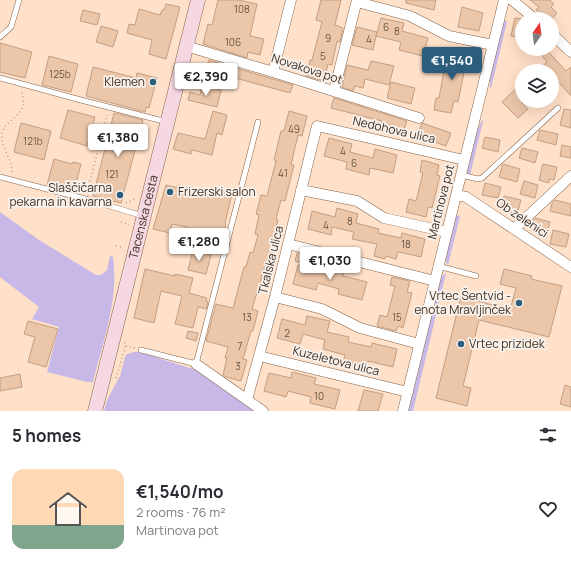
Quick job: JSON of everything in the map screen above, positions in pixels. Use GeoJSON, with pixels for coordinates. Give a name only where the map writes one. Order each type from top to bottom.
{"type":"FeatureCollection","features":[{"type":"Feature","properties":{"kind":"main road","name":"Tacenska cesta"},"geometry":{"type":"LineString","coordinates":[[95,411],[198,0]]}},
{"type":"Feature","properties":{"kind":"street"},"geometry":{"type":"LineString","coordinates":[[273,72],[291,0]]}},
{"type":"Feature","properties":{"kind":"street","name":"Martinova pot"},"geometry":{"type":"LineString","coordinates":[[403,411],[504,0]]}},
{"type":"Feature","properties":{"kind":"street"},"geometry":{"type":"LineString","coordinates":[[512,0],[527,12]]}},
{"type":"Feature","properties":{"kind":"street"},"geometry":{"type":"LineString","coordinates":[[334,91],[357,1],[410,16],[450,36],[492,45]]}},
{"type":"Feature","properties":{"kind":"street"},"geometry":{"type":"LineString","coordinates":[[559,41],[571,52]]}},
{"type":"Feature","properties":{"kind":"street","name":"Novakova pot"},"geometry":{"type":"LineString","coordinates":[[186,46],[419,118]]}},
{"type":"Feature","properties":{"kind":"street","name":"Nedohova ulica"},"geometry":{"type":"LineString","coordinates":[[317,126],[464,160]]}},
{"type":"Feature","properties":{"kind":"street","name":"Tkalska ulica"},"geometry":{"type":"LineString","coordinates":[[248,400],[317,126]]}},
{"type":"Feature","properties":{"kind":"street"},"geometry":{"type":"LineString","coordinates":[[514,229],[571,176]]}},
{"type":"Feature","properties":{"kind":"street"},"geometry":{"type":"LineString","coordinates":[[301,190],[357,200],[384,218],[447,232]]}},
{"type":"Feature","properties":{"kind":"street","name":"Ob zelenici"},"geometry":{"type":"LineString","coordinates":[[456,194],[466,197],[569,263]]}},
{"type":"Feature","properties":{"kind":"street"},"geometry":{"type":"LineString","coordinates":[[288,244],[435,281]]}},
{"type":"Feature","properties":{"kind":"street"},"geometry":{"type":"LineString","coordinates":[[275,297],[322,309],[360,328],[419,344]]}},
{"type":"Feature","properties":{"kind":"street","name":"Kuzeletova ulica"},"geometry":{"type":"LineString","coordinates":[[259,356],[408,392]]}},
{"type":"Feature","properties":{"kind":"street"},"geometry":{"type":"LineString","coordinates":[[196,364],[263,411]]}},
{"type":"Feature","properties":{"kind":"lane"},"geometry":{"type":"LineString","coordinates":[[0,37],[11,27],[19,0]]}},
{"type":"Feature","properties":{"kind":"lane"},"geometry":{"type":"LineString","coordinates":[[0,78],[168,122]]}},
{"type":"Feature","properties":{"kind":"lane"},"geometry":{"type":"LineString","coordinates":[[461,175],[478,179],[482,178],[558,108]]}},
{"type":"Feature","properties":{"kind":"lane"},"geometry":{"type":"LineString","coordinates":[[141,350],[196,364],[258,122]]}},
{"type":"Feature","properties":{"kind":"lane"},"geometry":{"type":"LineString","coordinates":[[0,177],[86,199],[144,216]]}},
{"type":"Feature","properties":{"kind":"lane"},"geometry":{"type":"LineString","coordinates":[[438,266],[476,276]]}},
{"type":"Feature","properties":{"kind":"path"},"geometry":{"type":"LineString","coordinates":[[11,180],[11,163],[4,146],[2,133],[19,113],[22,107],[22,94],[17,83]]}},
{"type":"Feature","properties":{"kind":"path"},"geometry":{"type":"LineString","coordinates":[[86,199],[109,107]]}},
{"type":"Feature","properties":{"kind":"path"},"geometry":{"type":"LineString","coordinates":[[116,246],[121,247]]}},
{"type":"Feature","properties":{"kind":"path"},"geometry":{"type":"LineString","coordinates":[[126,346],[141,350]]}},
{"type":"Feature","properties":{"kind":"shaded area"},"geometry":{"type":"Polygon","coordinates":[[[503,19],[507,22],[490,88],[490,73],[503,19]]]}},
{"type":"Feature","properties":{"kind":"shaded area"},"geometry":{"type":"Polygon","coordinates":[[[482,120],[470,175],[465,174],[475,136],[482,120]]]}},
{"type":"Feature","properties":{"kind":"shaded area"},"geometry":{"type":"Polygon","coordinates":[[[0,212],[39,240],[96,275],[101,275],[107,270],[110,256],[113,257],[114,289],[112,304],[93,382],[87,382],[47,372],[59,327],[32,319],[39,307],[0,277],[0,212]]]}},
{"type":"Feature","properties":{"kind":"shaded area"},"geometry":{"type":"Polygon","coordinates":[[[456,215],[460,216],[448,265],[445,258],[456,215]]]}},
{"type":"Feature","properties":{"kind":"shaded area"},"geometry":{"type":"Polygon","coordinates":[[[446,273],[413,411],[408,411],[441,277],[446,273]]]}},
{"type":"Feature","properties":{"kind":"shaded area"},"geometry":{"type":"Polygon","coordinates":[[[140,352],[196,370],[257,411],[104,411],[107,400],[120,376],[125,357],[127,354],[140,352]]]}},
{"type":"Feature","properties":{"kind":"building"},"geometry":{"type":"Polygon","coordinates":[[[218,0],[239,0],[257,4],[250,36],[264,39],[260,55],[248,52],[247,58],[203,44],[208,24],[212,25],[218,0]]]}},
{"type":"Feature","properties":{"kind":"building"},"geometry":{"type":"Polygon","coordinates":[[[321,0],[341,0],[335,25],[343,28],[340,42],[337,41],[332,65],[328,64],[324,81],[306,76],[310,60],[312,60],[322,22],[316,20],[321,0]]]}},
{"type":"Feature","properties":{"kind":"building"},"geometry":{"type":"Polygon","coordinates":[[[406,0],[436,0],[434,10],[406,3],[406,0]]]}},
{"type":"Feature","properties":{"kind":"building"},"geometry":{"type":"Polygon","coordinates":[[[530,0],[550,0],[554,4],[551,7],[556,12],[538,12],[536,10],[539,7],[530,0]]]}},
{"type":"Feature","properties":{"kind":"building"},"geometry":{"type":"Polygon","coordinates":[[[166,4],[180,7],[166,59],[149,54],[152,40],[127,33],[129,24],[135,25],[139,9],[160,15],[166,4]]]}},
{"type":"Feature","properties":{"kind":"building"},"geometry":{"type":"Polygon","coordinates":[[[462,7],[483,13],[479,31],[458,27],[462,7]]]}},
{"type":"Feature","properties":{"kind":"building"},"geometry":{"type":"Polygon","coordinates":[[[83,10],[100,14],[97,25],[80,21],[83,10]]]}},
{"type":"Feature","properties":{"kind":"building"},"geometry":{"type":"Polygon","coordinates":[[[381,18],[404,23],[402,31],[428,38],[423,56],[399,50],[401,42],[376,36],[381,18]]]}},
{"type":"Feature","properties":{"kind":"building"},"geometry":{"type":"Polygon","coordinates":[[[515,18],[515,37],[511,36],[515,18]]]}},
{"type":"Feature","properties":{"kind":"building"},"geometry":{"type":"Polygon","coordinates":[[[101,26],[118,31],[113,47],[96,42],[101,26]]]}},
{"type":"Feature","properties":{"kind":"building"},"geometry":{"type":"Polygon","coordinates":[[[357,27],[377,32],[373,50],[352,45],[357,27]]]}},
{"type":"Feature","properties":{"kind":"building"},"geometry":{"type":"Polygon","coordinates":[[[0,43],[32,52],[25,78],[0,72],[0,43]]]}},
{"type":"Feature","properties":{"kind":"building"},"geometry":{"type":"Polygon","coordinates":[[[448,49],[468,53],[458,102],[454,101],[451,113],[434,110],[436,98],[439,98],[448,49]]]}},
{"type":"Feature","properties":{"kind":"building"},"geometry":{"type":"Polygon","coordinates":[[[49,56],[78,64],[71,92],[42,85],[49,56]]]}},
{"type":"Feature","properties":{"kind":"building"},"geometry":{"type":"Polygon","coordinates":[[[542,56],[552,56],[566,71],[571,67],[571,96],[559,83],[559,64],[545,64],[547,62],[542,56]]]}},
{"type":"Feature","properties":{"kind":"building"},"geometry":{"type":"Polygon","coordinates":[[[209,60],[293,85],[290,93],[206,70],[204,77],[194,75],[197,63],[207,66],[209,60]]]}},
{"type":"Feature","properties":{"kind":"building"},"geometry":{"type":"Polygon","coordinates":[[[371,61],[394,66],[389,85],[365,79],[363,88],[355,86],[353,91],[342,87],[347,65],[368,70],[371,61]]]}},
{"type":"Feature","properties":{"kind":"building"},"geometry":{"type":"Polygon","coordinates":[[[93,67],[136,78],[137,73],[157,78],[149,108],[146,107],[145,112],[86,96],[93,67]]]}},
{"type":"Feature","properties":{"kind":"building"},"geometry":{"type":"Polygon","coordinates":[[[391,82],[415,88],[411,104],[387,98],[391,82]]]}},
{"type":"Feature","properties":{"kind":"building"},"geometry":{"type":"Polygon","coordinates":[[[202,86],[221,90],[217,107],[188,100],[190,92],[200,95],[202,86]]]}},
{"type":"Feature","properties":{"kind":"building"},"geometry":{"type":"Polygon","coordinates":[[[515,90],[515,108],[528,109],[518,118],[502,102],[515,90]]]}},
{"type":"Feature","properties":{"kind":"building"},"geometry":{"type":"Polygon","coordinates":[[[334,98],[407,121],[402,134],[380,126],[382,121],[331,108],[334,98]]]}},
{"type":"Feature","properties":{"kind":"building"},"geometry":{"type":"Polygon","coordinates":[[[564,109],[571,110],[571,128],[560,125],[564,109]]]}},
{"type":"Feature","properties":{"kind":"building"},"geometry":{"type":"Polygon","coordinates":[[[68,110],[95,117],[87,146],[60,138],[68,110]]]}},
{"type":"Feature","properties":{"kind":"building"},"geometry":{"type":"Polygon","coordinates":[[[213,111],[227,115],[222,135],[217,133],[212,155],[192,150],[191,154],[173,149],[178,133],[205,139],[213,111]]]}},
{"type":"Feature","properties":{"kind":"building"},"geometry":{"type":"Polygon","coordinates":[[[289,111],[307,116],[302,136],[298,135],[291,165],[294,165],[285,201],[281,200],[276,219],[278,220],[273,239],[276,239],[271,258],[268,257],[252,309],[258,311],[243,359],[247,360],[241,381],[223,375],[228,347],[206,341],[216,304],[233,308],[244,267],[246,267],[250,252],[253,253],[258,235],[255,234],[259,215],[256,214],[261,195],[267,196],[276,161],[274,160],[281,131],[284,131],[289,111]]]}},
{"type":"Feature","properties":{"kind":"building"},"geometry":{"type":"Polygon","coordinates":[[[114,113],[143,120],[121,203],[93,196],[114,113]]]}},
{"type":"Feature","properties":{"kind":"building"},"geometry":{"type":"Polygon","coordinates":[[[21,123],[51,131],[44,160],[14,152],[21,123]]]}},
{"type":"Feature","properties":{"kind":"building"},"geometry":{"type":"Polygon","coordinates":[[[422,123],[451,133],[446,146],[417,136],[422,123]]]}},
{"type":"Feature","properties":{"kind":"building"},"geometry":{"type":"Polygon","coordinates":[[[540,130],[558,134],[556,145],[537,140],[540,130]]]}},
{"type":"Feature","properties":{"kind":"building"},"geometry":{"type":"Polygon","coordinates":[[[485,137],[500,140],[498,152],[482,148],[485,137]]]}},
{"type":"Feature","properties":{"kind":"building"},"geometry":{"type":"Polygon","coordinates":[[[329,138],[352,144],[350,152],[373,158],[375,149],[397,155],[393,173],[370,168],[369,175],[346,169],[347,162],[324,156],[329,138]]]}},
{"type":"Feature","properties":{"kind":"building"},"geometry":{"type":"Polygon","coordinates":[[[562,145],[571,147],[571,158],[560,156],[562,145]]]}},
{"type":"Feature","properties":{"kind":"building"},"geometry":{"type":"Polygon","coordinates":[[[522,148],[538,152],[535,163],[519,158],[522,148]]]}},
{"type":"Feature","properties":{"kind":"building"},"geometry":{"type":"Polygon","coordinates":[[[54,159],[72,164],[73,162],[81,164],[74,192],[47,185],[54,159]]]}},
{"type":"Feature","properties":{"kind":"building"},"geometry":{"type":"Polygon","coordinates":[[[422,160],[439,165],[437,175],[440,176],[432,208],[428,207],[426,217],[406,212],[409,199],[416,201],[423,173],[420,172],[422,160]]]}},
{"type":"Feature","properties":{"kind":"building"},"geometry":{"type":"Polygon","coordinates":[[[503,164],[520,169],[517,182],[499,177],[503,164]]]}},
{"type":"Feature","properties":{"kind":"building"},"geometry":{"type":"Polygon","coordinates":[[[543,164],[557,167],[554,180],[549,179],[549,183],[539,180],[543,164]]]}},
{"type":"Feature","properties":{"kind":"building"},"geometry":{"type":"Polygon","coordinates":[[[524,181],[538,185],[535,198],[520,194],[524,181]]]}},
{"type":"Feature","properties":{"kind":"building"},"geometry":{"type":"Polygon","coordinates":[[[485,183],[501,187],[498,198],[482,195],[485,183]]]}},
{"type":"Feature","properties":{"kind":"building"},"geometry":{"type":"Polygon","coordinates":[[[166,185],[178,188],[178,185],[212,194],[213,190],[232,194],[223,237],[204,232],[201,244],[184,239],[187,227],[172,224],[170,233],[153,229],[166,185]]]}},
{"type":"Feature","properties":{"kind":"building"},"geometry":{"type":"Polygon","coordinates":[[[504,196],[521,200],[517,214],[501,210],[504,196]]]}},
{"type":"Feature","properties":{"kind":"building"},"geometry":{"type":"Polygon","coordinates":[[[555,200],[571,204],[571,216],[550,211],[552,203],[555,200]]]}},
{"type":"Feature","properties":{"kind":"building"},"geometry":{"type":"Polygon","coordinates":[[[337,208],[358,214],[356,223],[379,229],[378,233],[401,238],[402,233],[425,239],[421,257],[398,252],[396,259],[386,256],[385,259],[374,256],[377,244],[352,239],[354,232],[332,227],[331,235],[308,229],[312,211],[335,217],[337,208]]]}},
{"type":"Feature","properties":{"kind":"building"},"geometry":{"type":"Polygon","coordinates":[[[535,218],[550,222],[547,233],[530,229],[535,218]]]}},
{"type":"Feature","properties":{"kind":"building"},"geometry":{"type":"Polygon","coordinates":[[[553,230],[569,234],[566,247],[550,244],[553,230]]]}},
{"type":"Feature","properties":{"kind":"building"},"geometry":{"type":"Polygon","coordinates":[[[193,250],[211,255],[206,274],[188,270],[193,250]]]}},
{"type":"Feature","properties":{"kind":"building"},"geometry":{"type":"Polygon","coordinates":[[[297,253],[308,256],[306,264],[295,261],[297,253]]]}},
{"type":"Feature","properties":{"kind":"building"},"geometry":{"type":"Polygon","coordinates":[[[298,265],[321,271],[323,265],[344,270],[343,276],[367,282],[362,300],[338,294],[339,289],[318,283],[316,290],[293,284],[298,265]]]}},
{"type":"Feature","properties":{"kind":"building"},"geometry":{"type":"Polygon","coordinates":[[[145,269],[175,276],[175,274],[193,278],[189,293],[207,298],[206,301],[208,302],[206,309],[198,307],[193,328],[175,324],[182,296],[161,291],[154,323],[134,318],[145,269]]]}},
{"type":"Feature","properties":{"kind":"building"},"geometry":{"type":"Polygon","coordinates":[[[504,269],[532,276],[531,279],[562,286],[549,337],[479,320],[463,386],[471,388],[467,406],[436,398],[461,296],[510,310],[516,288],[500,284],[504,269]]]}},
{"type":"Feature","properties":{"kind":"building"},"geometry":{"type":"Polygon","coordinates":[[[392,277],[410,281],[407,292],[412,293],[403,328],[398,326],[396,331],[377,326],[380,315],[387,317],[395,286],[390,285],[392,277]]]}},
{"type":"Feature","properties":{"kind":"building"},"geometry":{"type":"Polygon","coordinates":[[[307,316],[330,321],[327,332],[349,337],[348,342],[371,347],[372,343],[397,349],[393,367],[368,361],[367,367],[344,361],[345,355],[323,349],[325,340],[303,334],[300,344],[277,338],[282,319],[305,325],[307,316]]]}},
{"type":"Feature","properties":{"kind":"building"},"geometry":{"type":"Polygon","coordinates":[[[28,321],[58,329],[46,367],[28,362],[35,337],[24,334],[28,321]]]}},
{"type":"Feature","properties":{"kind":"building"},"geometry":{"type":"Polygon","coordinates":[[[188,331],[198,333],[196,341],[186,338],[188,331]]]}},
{"type":"Feature","properties":{"kind":"building"},"geometry":{"type":"Polygon","coordinates":[[[292,372],[316,378],[314,384],[340,390],[335,409],[310,403],[311,397],[288,391],[286,397],[264,391],[269,373],[291,378],[292,372]]]}},
{"type":"Feature","properties":{"kind":"building"},"geometry":{"type":"Polygon","coordinates":[[[20,374],[22,387],[0,391],[0,378],[20,374]]]}},
{"type":"Feature","properties":{"kind":"building"},"geometry":{"type":"Polygon","coordinates":[[[565,385],[571,387],[571,407],[560,404],[565,385]]]}},
{"type":"Feature","properties":{"kind":"building"},"geometry":{"type":"Polygon","coordinates":[[[364,390],[383,394],[378,411],[358,411],[364,390]]]}},
{"type":"Feature","properties":{"kind":"place","name":"Klemen"},"geometry":{"type":"Point","coordinates":[153,82]}},
{"type":"Feature","properties":{"kind":"place","name":"Frizerski salon"},"geometry":{"type":"Point","coordinates":[170,192]}},
{"type":"Feature","properties":{"kind":"place","name":"Slaščičarna pekarna in kavarna"},"geometry":{"type":"Point","coordinates":[120,195]}},
{"type":"Feature","properties":{"kind":"place","name":"Vrtec Šentvid - enota Mravljinček"},"geometry":{"type":"Point","coordinates":[519,303]}},
{"type":"Feature","properties":{"kind":"place","name":"Vrtec prizidek"},"geometry":{"type":"Point","coordinates":[461,344]}}]}
